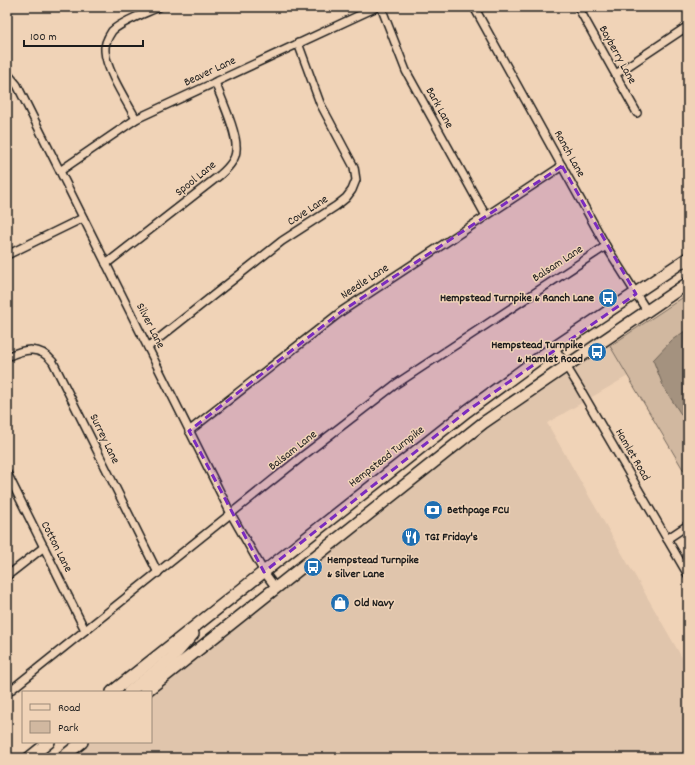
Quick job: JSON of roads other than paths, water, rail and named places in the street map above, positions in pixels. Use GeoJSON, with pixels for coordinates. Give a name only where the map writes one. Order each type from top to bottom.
{"type":"FeatureCollection","features":[{"type":"Feature","properties":{"kind":"main road","name":"Hempstead Turnpike"},"geometry":{"type":"LineString","coordinates":[[113,691],[467,411],[555,348],[688,258]]}},
{"type":"Feature","properties":{"kind":"main road"},"geometry":{"type":"LineString","coordinates":[[146,691],[483,423],[688,283]]}},
{"type":"Feature","properties":{"kind":"main road"},"geometry":{"type":"LineString","coordinates":[[130,691],[174,656],[206,618]]}},
{"type":"Feature","properties":{"kind":"main road"},"geometry":{"type":"LineString","coordinates":[[29,758],[48,743]]}},
{"type":"Feature","properties":{"kind":"main road"},"geometry":{"type":"LineString","coordinates":[[62,758],[81,743]]}},
{"type":"Feature","properties":{"kind":"street"},"geometry":{"type":"LineString","coordinates":[[136,119],[111,71],[106,58],[105,45],[113,30],[124,23],[159,7]]}},
{"type":"Feature","properties":{"kind":"street","name":"Beaver Lane"},"geometry":{"type":"LineString","coordinates":[[60,172],[136,119],[377,7]]}},
{"type":"Feature","properties":{"kind":"street","name":"Bark Lane"},"geometry":{"type":"LineString","coordinates":[[381,7],[406,71],[486,216]]}},
{"type":"Feature","properties":{"kind":"street","name":"Ranch Lane"},"geometry":{"type":"LineString","coordinates":[[474,7],[606,246],[646,311]]}},
{"type":"Feature","properties":{"kind":"street","name":"Bayberry Lane"},"geometry":{"type":"LineString","coordinates":[[578,7],[637,113]]}},
{"type":"Feature","properties":{"kind":"street"},"geometry":{"type":"LineString","coordinates":[[616,74],[688,26]]}},
{"type":"Feature","properties":{"kind":"street","name":"Cove Lane"},"geometry":{"type":"LineString","coordinates":[[148,347],[282,241],[336,206],[346,198],[352,190],[356,180],[354,167],[320,103],[298,43]]}},
{"type":"Feature","properties":{"kind":"street","name":"Silver Lane"},"geometry":{"type":"LineString","coordinates":[[7,73],[17,86],[231,514],[264,572],[276,588]]}},
{"type":"Feature","properties":{"kind":"street","name":"Spool Lane"},"geometry":{"type":"LineString","coordinates":[[106,264],[220,175],[232,162],[236,151],[236,139],[215,82]]}},
{"type":"Feature","properties":{"kind":"street","name":"Needle Lane"},"geometry":{"type":"LineString","coordinates":[[190,431],[342,311],[562,166]]}},
{"type":"Feature","properties":{"kind":"street"},"geometry":{"type":"LineString","coordinates":[[7,255],[83,218]]}},
{"type":"Feature","properties":{"kind":"street","name":"Balsam Lane"},"geometry":{"type":"LineString","coordinates":[[7,693],[304,455],[396,384],[606,246]]}},
{"type":"Feature","properties":{"kind":"street","name":"Hamlet Road"},"geometry":{"type":"LineString","coordinates":[[555,348],[688,575]]}},
{"type":"Feature","properties":{"kind":"street","name":"Surrey Lane"},"geometry":{"type":"LineString","coordinates":[[7,357],[19,351],[32,350],[45,354],[53,362],[158,573]]}},
{"type":"Feature","properties":{"kind":"street","name":"Cotton Lane"},"geometry":{"type":"LineString","coordinates":[[7,473],[85,630]]}},
{"type":"Feature","properties":{"kind":"street"},"geometry":{"type":"LineString","coordinates":[[667,539],[688,525]]}},
{"type":"Feature","properties":{"kind":"street"},"geometry":{"type":"LineString","coordinates":[[7,576],[44,547]]}},
{"type":"Feature","properties":{"kind":"place","name":"Hempstead Turnpike & Ranch Lane"},"geometry":{"type":"Point","coordinates":[608,298]}},
{"type":"Feature","properties":{"kind":"place","name":"Hempstead Turnpike & Hamlet Road"},"geometry":{"type":"Point","coordinates":[597,352]}},
{"type":"Feature","properties":{"kind":"place","name":"Bethpage FCU"},"geometry":{"type":"Point","coordinates":[433,510]}},
{"type":"Feature","properties":{"kind":"place","name":"TGI Friday's"},"geometry":{"type":"Point","coordinates":[411,537]}},
{"type":"Feature","properties":{"kind":"place","name":"Hempstead Turnpike & Silver Lane"},"geometry":{"type":"Point","coordinates":[313,567]}},
{"type":"Feature","properties":{"kind":"place","name":"Old Navy"},"geometry":{"type":"Point","coordinates":[340,603]}}]}
